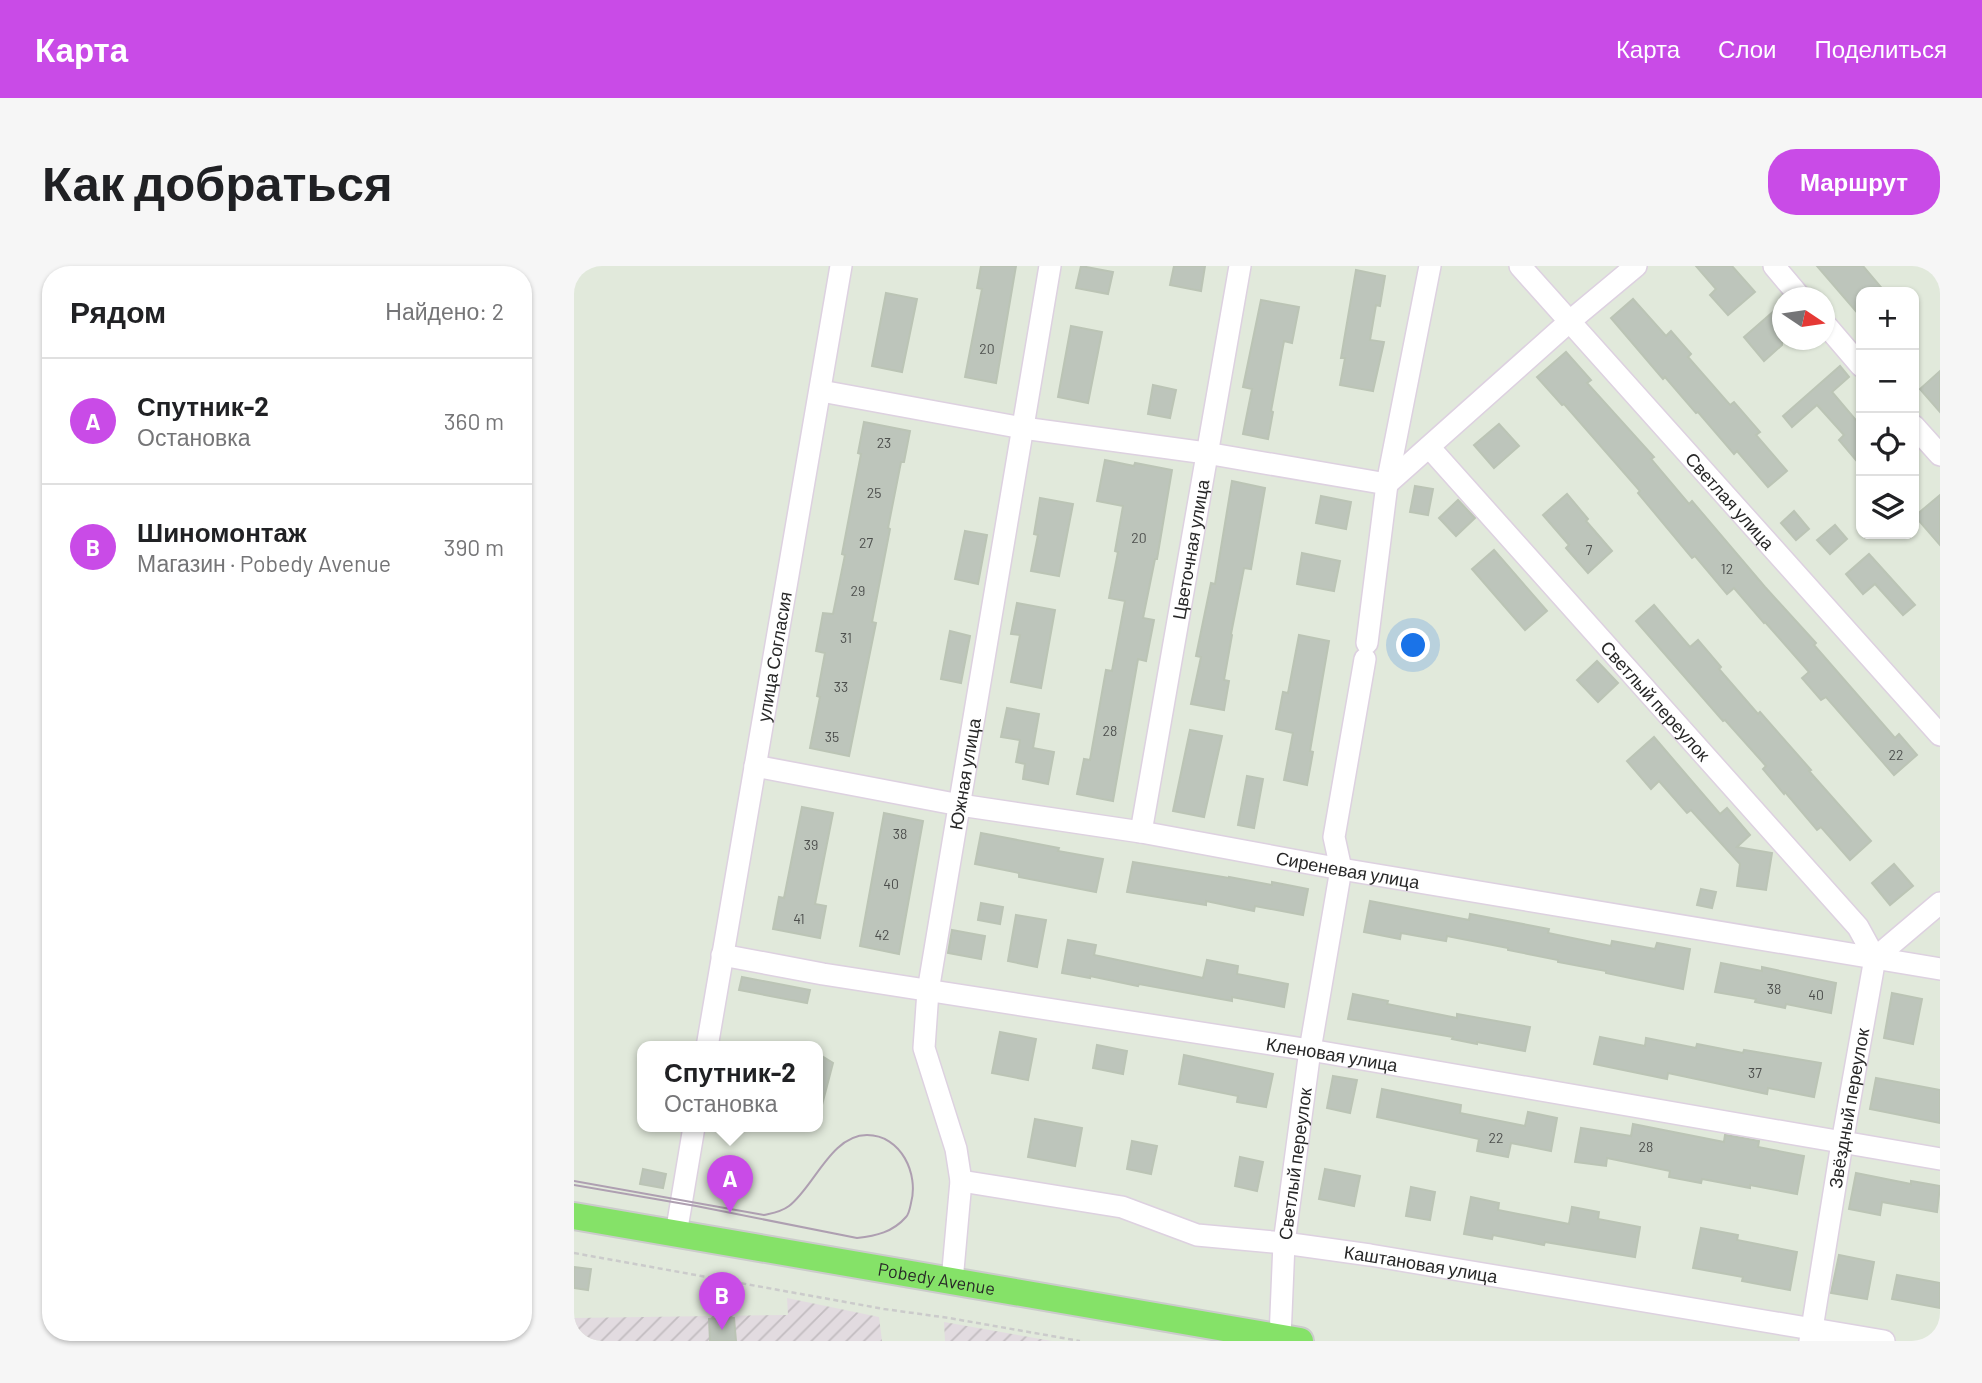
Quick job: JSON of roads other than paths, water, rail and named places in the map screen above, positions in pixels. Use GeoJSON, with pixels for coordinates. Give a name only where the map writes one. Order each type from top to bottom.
{"type":"FeatureCollection","features":[{"type":"Feature","properties":{"kind":"main road","name":"Pobedy Avenue"},"geometry":{"type":"LineString","coordinates":[[574,1216],[1290,1339]]}},
{"type":"Feature","properties":{"kind":"street","name":"улица Согласия"},"geometry":{"type":"LineString","coordinates":[[708,1041],[841,266]]}},
{"type":"Feature","properties":{"kind":"street","name":"Южная улица"},"geometry":{"type":"LineString","coordinates":[[952,1281],[961,1181],[956,1149],[924,1048],[929,991],[1050,266]]}},
{"type":"Feature","properties":{"kind":"street","name":"Цветочная улица"},"geometry":{"type":"LineString","coordinates":[[1141,832],[1240,266]]}},
{"type":"Feature","properties":{"kind":"street","name":"Светлый переулок"},"geometry":{"type":"LineString","coordinates":[[1290,1339],[1284,1243],[1310,1050],[1341,869],[1334,837],[1366,651],[1387,484],[1430,266]]}},
{"type":"Feature","properties":{"kind":"street","name":"Светлая улица"},"geometry":{"type":"LineString","coordinates":[[1520,266],[1940,735]]}},
{"type":"Feature","properties":{"kind":"street"},"geometry":{"type":"LineString","coordinates":[[821,391],[1023,428],[1206,453],[1387,484],[1636,266]]}},
{"type":"Feature","properties":{"kind":"street"},"geometry":{"type":"LineString","coordinates":[[1774,266],[1792,287]]}},
{"type":"Feature","properties":{"kind":"street"},"geometry":{"type":"LineString","coordinates":[[1835,336],[1856,360]]}},
{"type":"Feature","properties":{"kind":"street"},"geometry":{"type":"LineString","coordinates":[[1919,432],[1940,455]]}},
{"type":"Feature","properties":{"kind":"street","name":"Светлый переулок"},"geometry":{"type":"LineString","coordinates":[[1429,447],[1858,927],[1875,958]]}},
{"type":"Feature","properties":{"kind":"street","name":"Сиреневая улица"},"geometry":{"type":"LineString","coordinates":[[755,766],[960,805],[1141,832],[1341,869],[1940,969]]}},
{"type":"Feature","properties":{"kind":"street"},"geometry":{"type":"LineString","coordinates":[[1875,958],[1940,903]]}},
{"type":"Feature","properties":{"kind":"street","name":"Кленовая улица"},"geometry":{"type":"LineString","coordinates":[[722,955],[929,991],[1310,1050],[1940,1159]]}},
{"type":"Feature","properties":{"kind":"street","name":"Звёздный переулок"},"geometry":{"type":"LineString","coordinates":[[1811,1335],[1875,958]]}},
{"type":"Feature","properties":{"kind":"street"},"geometry":{"type":"LineString","coordinates":[[676,1234],[693,1132]]}},
{"type":"Feature","properties":{"kind":"street","name":"Каштановая улица"},"geometry":{"type":"LineString","coordinates":[[961,1181],[1122,1207],[1197,1235],[1370,1255],[1811,1335],[1884,1341]]}},
{"type":"Feature","properties":{"kind":"tram line"},"geometry":{"type":"LineString","coordinates":[[574,1181],[764,1215],[789,1206],[843,1143],[854,1137],[867,1135],[879,1137],[898,1149],[910,1169],[913,1192],[909,1213],[901,1222],[884,1232],[857,1238],[574,1185]]}},
{"type":"Feature","properties":{"kind":"place","name":"Спутник-2"},"geometry":{"type":"Point","coordinates":[730,1213]}},
{"type":"Feature","properties":{"kind":"place","name":"Шиномонтаж"},"geometry":{"type":"Point","coordinates":[722,1330]}}]}
